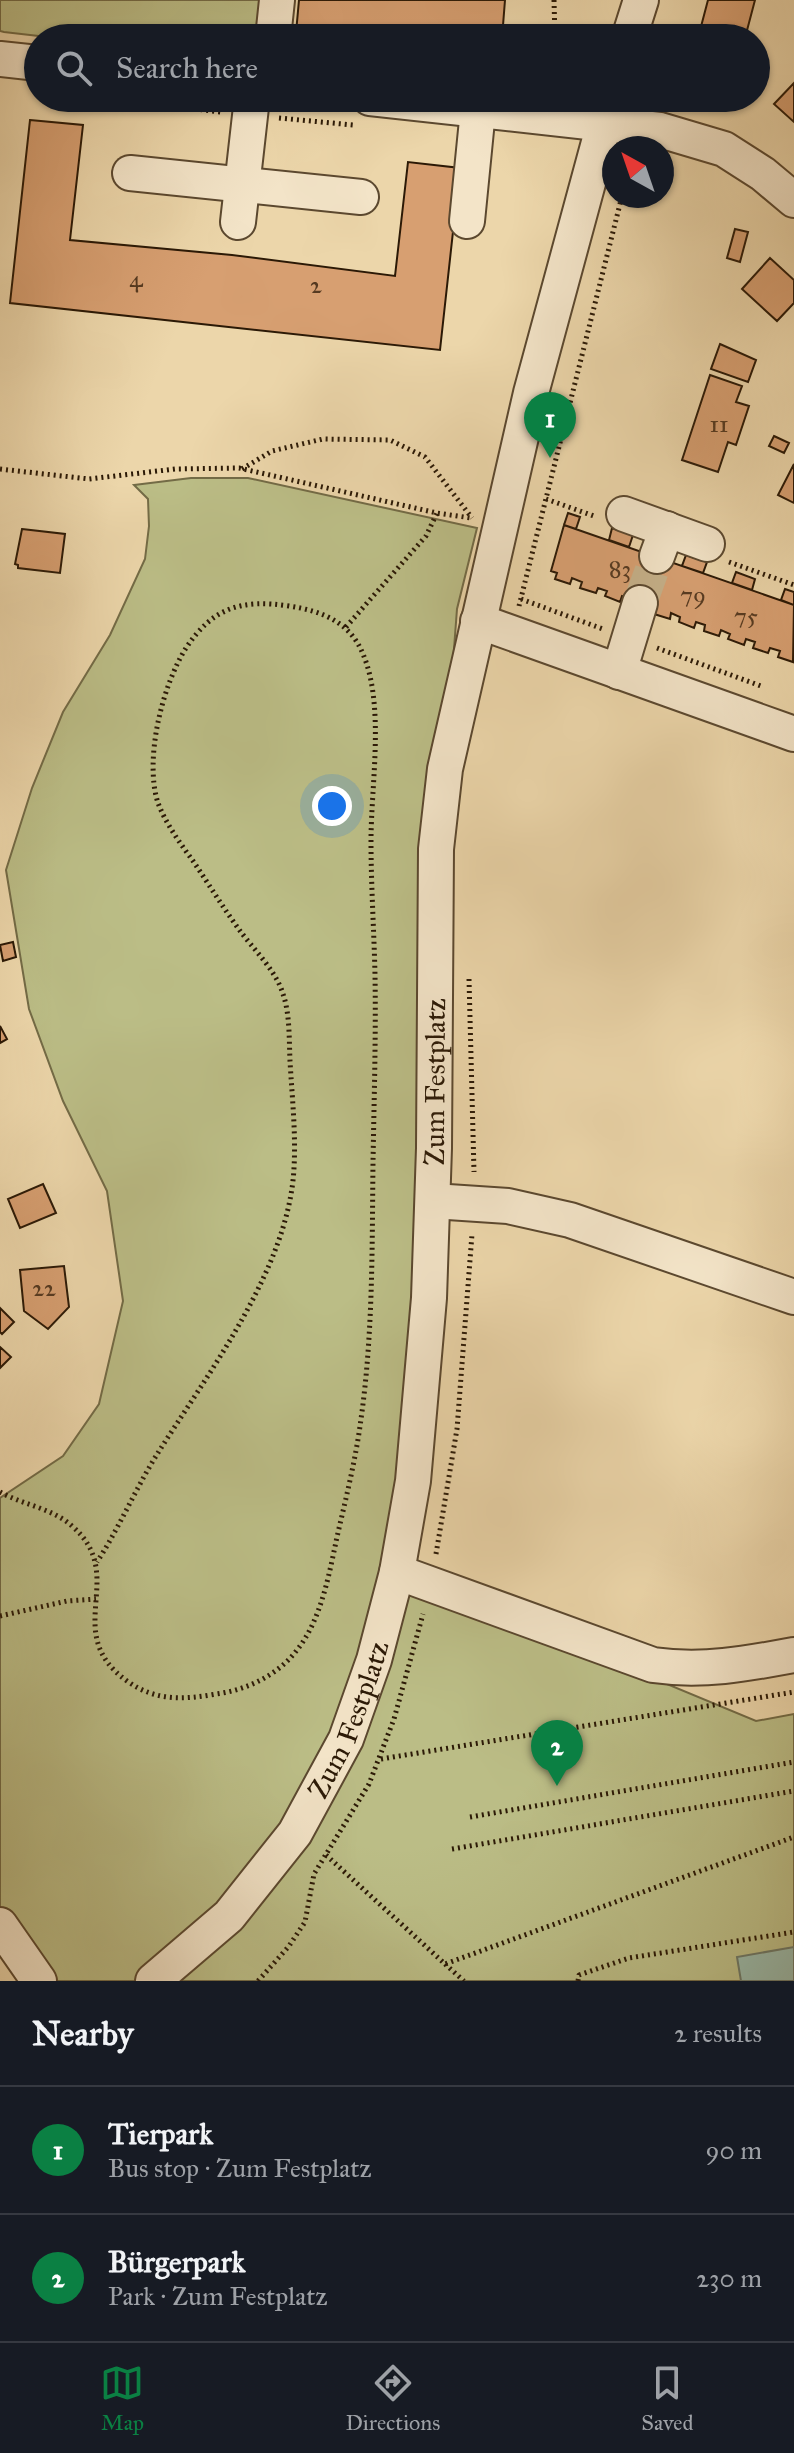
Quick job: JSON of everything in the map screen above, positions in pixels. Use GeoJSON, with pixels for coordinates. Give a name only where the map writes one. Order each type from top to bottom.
{"type":"FeatureCollection","features":[{"type":"Feature","properties":{"kind":"street"},"geometry":{"type":"LineString","coordinates":[[274,24],[277,0]]}},
{"type":"Feature","properties":{"kind":"street"},"geometry":{"type":"LineString","coordinates":[[633,24],[641,0]]}},
{"type":"Feature","properties":{"kind":"street"},"geometry":{"type":"LineString","coordinates":[[0,59],[24,62]]}},
{"type":"Feature","properties":{"kind":"street"},"geometry":{"type":"LineString","coordinates":[[238,222],[250,112]]}},
{"type":"Feature","properties":{"kind":"street"},"geometry":{"type":"LineString","coordinates":[[467,221],[478,112]]}},
{"type":"Feature","properties":{"kind":"street","name":"Zum Festplatz"},"geometry":{"type":"LineString","coordinates":[[153,1981],[229,1916],[295,1833],[346,1739],[374,1660],[397,1572],[413,1481],[429,1298],[433,1201],[436,849],[445,769],[478,621],[486,522],[531,393],[606,112]]}},
{"type":"Feature","properties":{"kind":"street"},"geometry":{"type":"LineString","coordinates":[[612,112],[724,149],[755,168],[794,200]]}},
{"type":"Feature","properties":{"kind":"street"},"geometry":{"type":"LineString","coordinates":[[130,173],[361,197]]}},
{"type":"Feature","properties":{"kind":"street"},"geometry":{"type":"LineString","coordinates":[[624,514],[662,543],[707,544]]}},
{"type":"Feature","properties":{"kind":"street"},"geometry":{"type":"LineString","coordinates":[[619,672],[640,603]]}},
{"type":"Feature","properties":{"kind":"street"},"geometry":{"type":"LineString","coordinates":[[478,621],[794,732]]}},
{"type":"Feature","properties":{"kind":"street"},"geometry":{"type":"LineString","coordinates":[[433,1201],[508,1206],[570,1220],[794,1297]]}},
{"type":"Feature","properties":{"kind":"street"},"geometry":{"type":"LineString","coordinates":[[397,1572],[653,1665],[682,1669],[729,1667],[794,1655]]}},
{"type":"Feature","properties":{"kind":"street"},"geometry":{"type":"LineString","coordinates":[[0,1925],[39,1981]]}},
{"type":"Feature","properties":{"kind":"path"},"geometry":{"type":"LineString","coordinates":[[554,0],[555,24]]}},
{"type":"Feature","properties":{"kind":"path"},"geometry":{"type":"LineString","coordinates":[[512,634],[619,208]]}},
{"type":"Feature","properties":{"kind":"path"},"geometry":{"type":"LineString","coordinates":[[242,469],[272,451],[323,439],[390,440],[425,457],[486,522]]}},
{"type":"Feature","properties":{"kind":"path"},"geometry":{"type":"LineString","coordinates":[[0,469],[89,479],[175,469],[242,469],[538,533]]}},
{"type":"Feature","properties":{"kind":"path"},"geometry":{"type":"LineString","coordinates":[[346,627],[426,536],[437,513]]}},
{"type":"Feature","properties":{"kind":"path"},"geometry":{"type":"LineString","coordinates":[[0,1492],[16,1501],[57,1514],[88,1543],[97,1562],[92,1618],[99,1647],[114,1670],[148,1693],[170,1699],[230,1692],[257,1682],[293,1656],[313,1622],[334,1554],[362,1417],[373,1206],[375,975],[371,847],[376,712],[361,647],[346,627],[334,618],[308,609],[277,604],[251,603],[225,610],[201,625],[172,672],[163,700],[154,774],[157,799],[172,830],[283,990],[288,1023],[294,1166],[290,1207],[262,1279],[233,1335],[150,1466],[97,1562]]}},
{"type":"Feature","properties":{"kind":"path"},"geometry":{"type":"LineString","coordinates":[[258,1981],[289,1946],[305,1922],[314,1874],[358,1804],[380,1760],[404,1687],[445,1510],[457,1429],[475,1203],[469,972]]}},
{"type":"Feature","properties":{"kind":"path"},"geometry":{"type":"LineString","coordinates":[[0,1616],[67,1601],[96,1599]]}},
{"type":"Feature","properties":{"kind":"path"},"geometry":{"type":"LineString","coordinates":[[380,1760],[794,1692]]}},
{"type":"Feature","properties":{"kind":"path"},"geometry":{"type":"LineString","coordinates":[[470,1817],[794,1762]]}},
{"type":"Feature","properties":{"kind":"path"},"geometry":{"type":"LineString","coordinates":[[452,1849],[794,1791]]}},
{"type":"Feature","properties":{"kind":"path"},"geometry":{"type":"LineString","coordinates":[[445,1964],[794,1837]]}},
{"type":"Feature","properties":{"kind":"path"},"geometry":{"type":"LineString","coordinates":[[326,1855],[464,1981]]}},
{"type":"Feature","properties":{"kind":"path"},"geometry":{"type":"LineString","coordinates":[[578,1981],[579,1975],[629,1958],[794,1932]]}},
{"type":"Feature","properties":{"kind":"green space"},"geometry":{"type":"Polygon","coordinates":[[[0,0],[266,0],[263,24],[24,24],[24,34],[0,31],[0,0]]]}},
{"type":"Feature","properties":{"kind":"green space"},"geometry":{"type":"Polygon","coordinates":[[[191,478],[248,478],[477,528],[457,609],[397,1572],[756,1721],[794,1714],[794,1981],[39,1981],[0,1925],[0,1498],[63,1456],[99,1404],[123,1301],[107,1191],[63,1101],[29,1009],[6,870],[32,788],[63,712],[110,635],[145,559],[148,499],[134,485],[191,478]]]}},
{"type":"Feature","properties":{"kind":"shaded area"},"geometry":{"type":"Polygon","coordinates":[[[794,1947],[794,1981],[741,1981],[737,1957],[794,1947]]]}},
{"type":"Feature","properties":{"kind":"building"},"geometry":{"type":"Polygon","coordinates":[[[299,0],[505,0],[503,24],[297,24],[299,0]]]}},
{"type":"Feature","properties":{"kind":"building"},"geometry":{"type":"Polygon","coordinates":[[[708,0],[755,0],[749,24],[702,24],[708,0]]]}},
{"type":"Feature","properties":{"kind":"building"},"geometry":{"type":"Polygon","coordinates":[[[794,83],[794,122],[774,104],[794,83]]]}},
{"type":"Feature","properties":{"kind":"building"},"geometry":{"type":"Polygon","coordinates":[[[30,120],[83,125],[70,240],[232,255],[395,276],[408,162],[460,168],[440,350],[10,303],[30,120]]]}},
{"type":"Feature","properties":{"kind":"building"},"geometry":{"type":"Polygon","coordinates":[[[735,229],[748,232],[740,262],[727,258],[735,229]]]}},
{"type":"Feature","properties":{"kind":"building"},"geometry":{"type":"Polygon","coordinates":[[[770,258],[794,280],[794,303],[777,321],[742,289],[770,258]]]}},
{"type":"Feature","properties":{"kind":"building"},"geometry":{"type":"Polygon","coordinates":[[[720,344],[756,360],[748,382],[711,369],[720,344]]]}},
{"type":"Feature","properties":{"kind":"building"},"geometry":{"type":"Polygon","coordinates":[[[710,375],[742,386],[736,402],[749,406],[736,445],[728,442],[718,472],[682,460],[710,375]]]}},
{"type":"Feature","properties":{"kind":"building"},"geometry":{"type":"Polygon","coordinates":[[[774,436],[789,443],[784,453],[769,446],[774,436]]]}},
{"type":"Feature","properties":{"kind":"building"},"geometry":{"type":"Polygon","coordinates":[[[794,464],[794,503],[778,495],[794,464]]]}},
{"type":"Feature","properties":{"kind":"building"},"geometry":{"type":"Polygon","coordinates":[[[568,513],[580,517],[576,529],[564,525],[568,513]]]}},
{"type":"Feature","properties":{"kind":"building"},"geometry":{"type":"Polygon","coordinates":[[[564,525],[794,605],[793,662],[778,657],[780,651],[770,648],[768,653],[753,648],[755,642],[746,639],[744,645],[728,639],[730,634],[721,630],[719,636],[704,631],[705,625],[696,622],[694,628],[679,622],[680,617],[671,613],[670,619],[654,614],[656,608],[622,596],[620,602],[605,596],[607,591],[598,588],[596,593],[580,588],[582,582],[572,578],[570,584],[555,579],[557,573],[551,571],[564,525]]]}},
{"type":"Feature","properties":{"kind":"building"},"geometry":{"type":"Polygon","coordinates":[[[612,528],[633,535],[629,547],[609,540],[612,528]]]}},
{"type":"Feature","properties":{"kind":"building"},"geometry":{"type":"Polygon","coordinates":[[[22,529],[65,534],[60,573],[18,568],[15,564],[22,529]]]}},
{"type":"Feature","properties":{"kind":"building"},"geometry":{"type":"Polygon","coordinates":[[[686,555],[707,562],[703,573],[682,566],[686,555]]]}},
{"type":"Feature","properties":{"kind":"building"},"geometry":{"type":"Polygon","coordinates":[[[736,572],[755,579],[752,590],[732,583],[736,572]]]}},
{"type":"Feature","properties":{"kind":"building"},"geometry":{"type":"Polygon","coordinates":[[[785,589],[794,592],[794,605],[781,600],[785,589]]]}},
{"type":"Feature","properties":{"kind":"building"},"geometry":{"type":"Polygon","coordinates":[[[13,942],[16,957],[3,961],[0,945],[13,942]]]}},
{"type":"Feature","properties":{"kind":"building"},"geometry":{"type":"Polygon","coordinates":[[[0,1026],[7,1039],[0,1043],[0,1026]]]}},
{"type":"Feature","properties":{"kind":"building"},"geometry":{"type":"Polygon","coordinates":[[[43,1184],[56,1213],[20,1228],[8,1199],[43,1184]]]}},
{"type":"Feature","properties":{"kind":"building"},"geometry":{"type":"Polygon","coordinates":[[[64,1266],[69,1307],[48,1329],[24,1311],[20,1270],[64,1266]]]}},
{"type":"Feature","properties":{"kind":"building"},"geometry":{"type":"Polygon","coordinates":[[[0,1308],[14,1322],[2,1334],[0,1332],[0,1308]]]}},
{"type":"Feature","properties":{"kind":"building"},"geometry":{"type":"Polygon","coordinates":[[[0,1347],[11,1357],[0,1368],[0,1347]]]}},
{"type":"Feature","properties":{"kind":"tunnel"},"geometry":{"type":"LineString","coordinates":[[640,603],[657,556]]}},
{"type":"Feature","properties":{"kind":"place","name":"Tierpark"},"geometry":{"type":"Point","coordinates":[550,458]}},
{"type":"Feature","properties":{"kind":"place","name":"Bürgerpark"},"geometry":{"type":"Point","coordinates":[557,1786]}}]}
